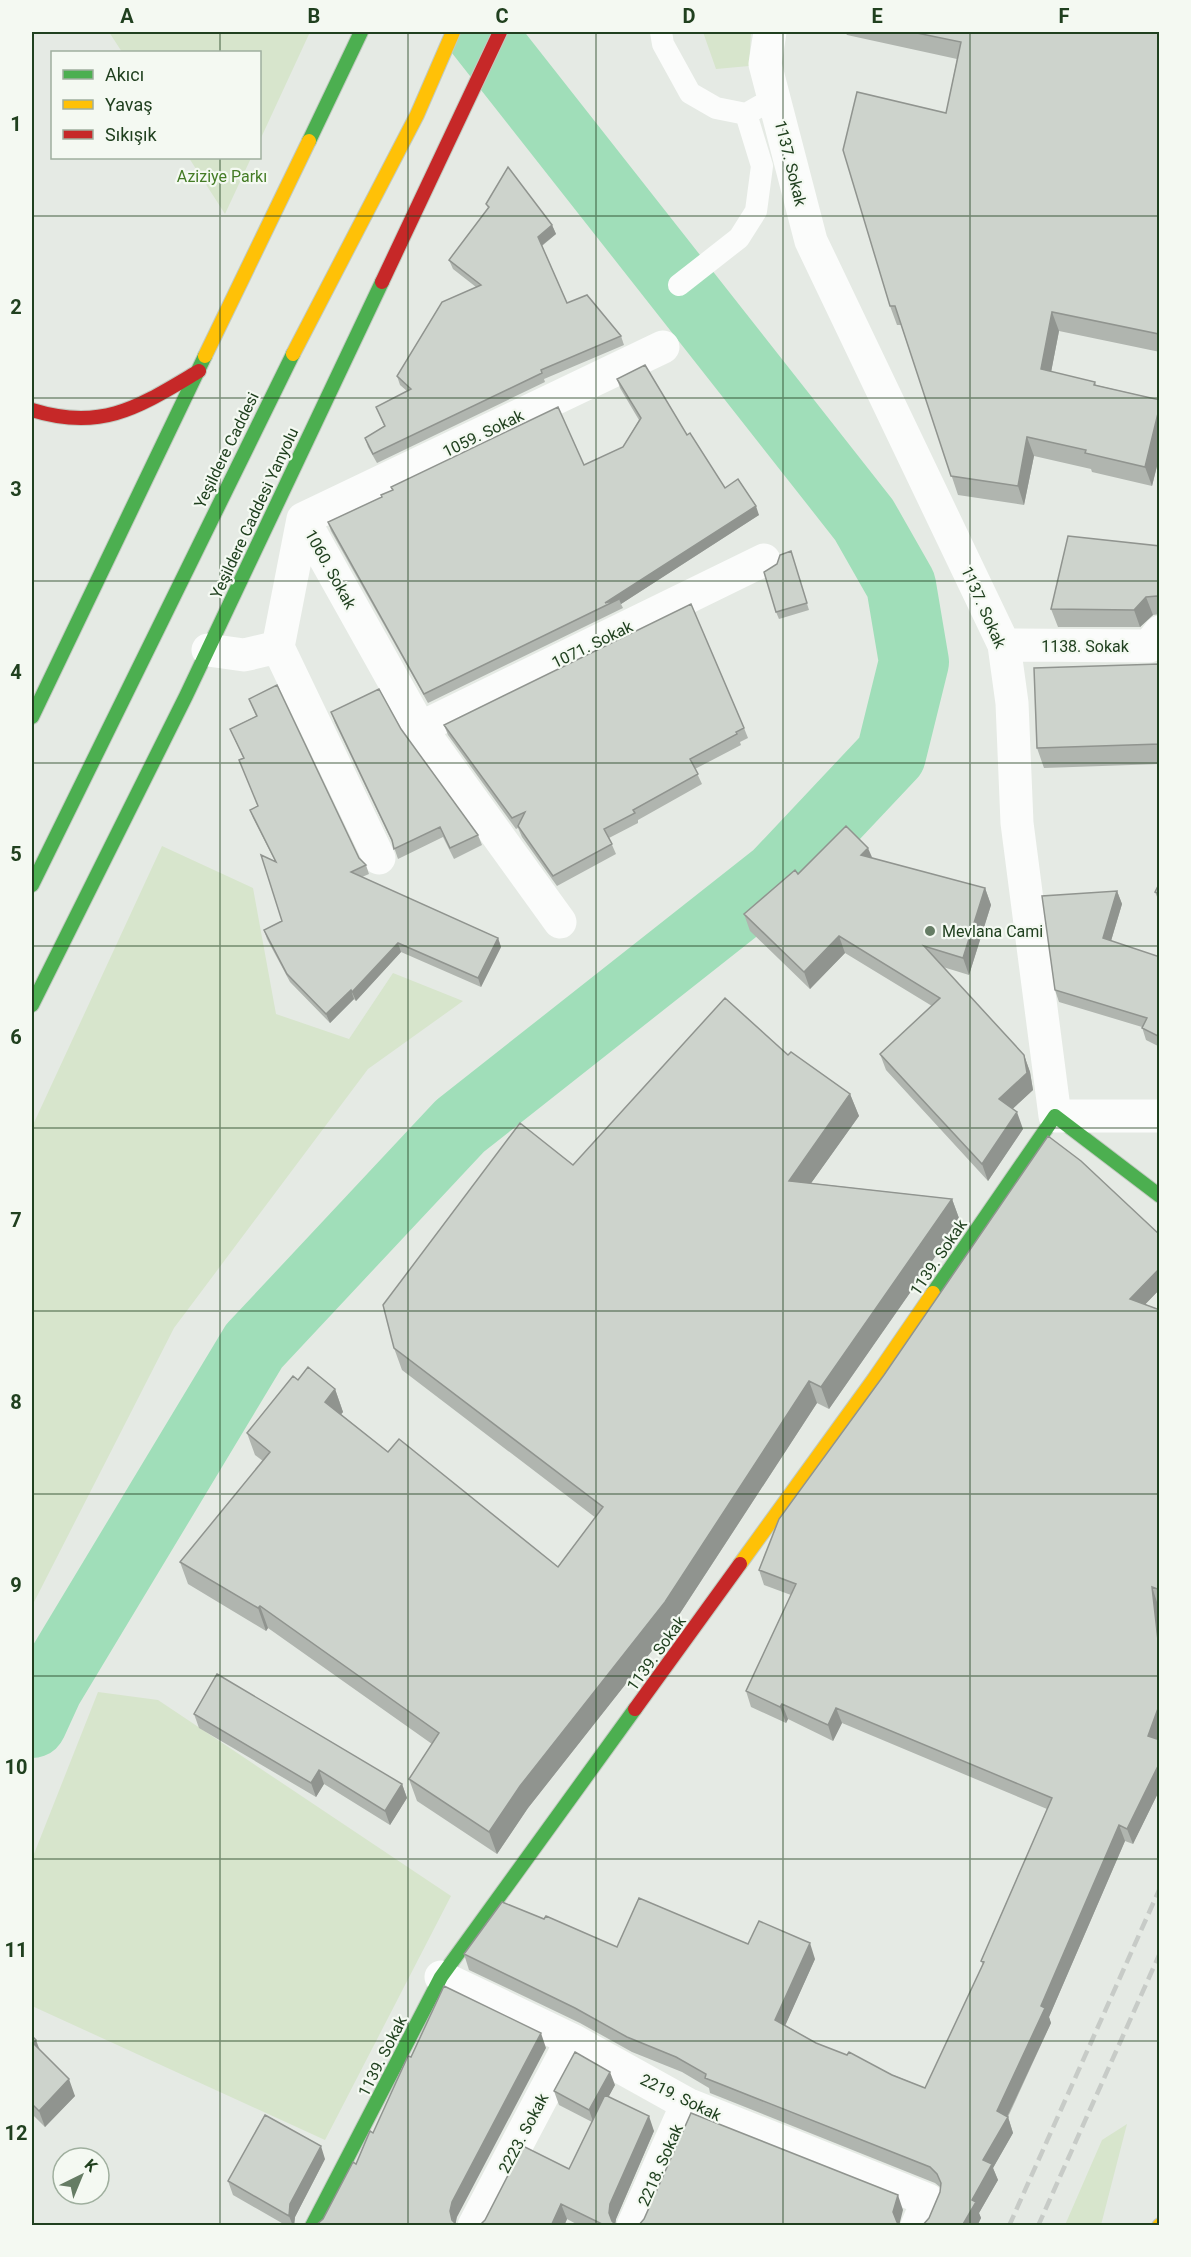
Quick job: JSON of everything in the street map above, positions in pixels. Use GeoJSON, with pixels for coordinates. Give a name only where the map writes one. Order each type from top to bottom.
{"type":"FeatureCollection","features":[{"type":"Feature","properties":{"kind":"main road"},"geometry":{"type":"LineString","coordinates":[[32,717],[361,32]]}},
{"type":"Feature","properties":{"kind":"main road","name":"Yeşildere Caddesi"},"geometry":{"type":"LineString","coordinates":[[32,885],[266,406],[417,115],[453,32]]}},
{"type":"Feature","properties":{"kind":"main road","name":"Yeşildere Caddesi Yanyolu"},"geometry":{"type":"LineString","coordinates":[[32,1005],[208,650],[500,32]]}},
{"type":"Feature","properties":{"kind":"main road"},"geometry":{"type":"LineString","coordinates":[[32,411],[68,419],[103,419],[132,410],[199,371]]}},
{"type":"Feature","properties":{"kind":"main road"},"geometry":{"type":"LineString","coordinates":[[1055,1116],[1160,1196]]}},
{"type":"Feature","properties":{"kind":"main road","name":"1139. Sokak"},"geometry":{"type":"LineString","coordinates":[[312,2226],[441,1977],[874,1379],[1055,1116]]}},
{"type":"Feature","properties":{"kind":"street","name":"1137. Sokak"},"geometry":{"type":"LineString","coordinates":[[770,32],[760,106],[811,241],[1004,645],[1012,703],[1017,823],[1055,1116]]}},
{"type":"Feature","properties":{"kind":"street","name":"1059. Sokak"},"geometry":{"type":"LineString","coordinates":[[303,519],[663,347]]}},
{"type":"Feature","properties":{"kind":"street","name":"1060. Sokak"},"geometry":{"type":"LineString","coordinates":[[278,647],[303,519]]}},
{"type":"Feature","properties":{"kind":"street","name":"1060. Sokak"},"geometry":{"type":"LineString","coordinates":[[303,519],[420,728],[560,922]]}},
{"type":"Feature","properties":{"kind":"street","name":"1071. Sokak"},"geometry":{"type":"LineString","coordinates":[[420,728],[764,560]]}},
{"type":"Feature","properties":{"kind":"street","name":"1138. Sokak"},"geometry":{"type":"LineString","coordinates":[[1004,645],[1149,646],[1160,632]]}},
{"type":"Feature","properties":{"kind":"street"},"geometry":{"type":"LineString","coordinates":[[208,650],[244,655],[278,647],[379,858]]}},
{"type":"Feature","properties":{"kind":"street"},"geometry":{"type":"LineString","coordinates":[[1055,1116],[1160,1116]]}},
{"type":"Feature","properties":{"kind":"street","name":"2219. Sokak"},"geometry":{"type":"LineString","coordinates":[[441,1977],[572,2040],[687,2104],[923,2213]]}},
{"type":"Feature","properties":{"kind":"street","name":"2223. Sokak"},"geometry":{"type":"LineString","coordinates":[[474,2226],[572,2040]]}},
{"type":"Feature","properties":{"kind":"street","name":"2218. Sokak"},"geometry":{"type":"LineString","coordinates":[[633,2226],[687,2104]]}},
{"type":"Feature","properties":{"kind":"lane"},"geometry":{"type":"LineString","coordinates":[[661,32],[663,44],[690,93],[716,108],[760,106],[762,166],[756,211],[739,238],[679,285]]}},
{"type":"Feature","properties":{"kind":"green space","name":"Aziziye Parkı"},"geometry":{"type":"Polygon","coordinates":[[[109,32],[310,32],[261,138],[261,51],[121,51],[109,32]]]}},
{"type":"Feature","properties":{"kind":"green space"},"geometry":{"type":"Polygon","coordinates":[[[703,32],[751,32],[749,66],[716,69],[703,32]]]}},
{"type":"Feature","properties":{"kind":"green space","name":"Aziziye Parkı"},"geometry":{"type":"Polygon","coordinates":[[[190,159],[251,159],[225,214],[190,159]]]}},
{"type":"Feature","properties":{"kind":"green space"},"geometry":{"type":"Polygon","coordinates":[[[162,846],[253,888],[276,1014],[349,1039],[393,973],[463,1001],[368,1069],[174,1328],[32,1606],[32,1127],[162,846]]]}},
{"type":"Feature","properties":{"kind":"green space"},"geometry":{"type":"Polygon","coordinates":[[[98,1692],[158,1700],[451,1896],[325,2140],[32,2006],[32,1859],[98,1692]]]}},
{"type":"Feature","properties":{"kind":"green space"},"geometry":{"type":"Polygon","coordinates":[[[1127,2124],[1101,2225],[1065,2225],[1102,2140],[1127,2124]]]}},
{"type":"Feature","properties":{"kind":"building"},"geometry":{"type":"Polygon","coordinates":[[[912,32],[1160,32],[1159,334],[1052,312],[1041,369],[1095,382],[1094,385],[1160,400],[1145,467],[1085,453],[1086,450],[1027,437],[1018,486],[951,476],[895,306],[890,306],[843,150],[857,92],[946,113],[961,42],[912,32]]]}},
{"type":"Feature","properties":{"kind":"building"},"geometry":{"type":"Polygon","coordinates":[[[508,167],[552,225],[538,237],[567,303],[587,295],[621,336],[541,370],[542,373],[373,454],[365,438],[385,426],[376,407],[411,389],[397,376],[442,302],[481,285],[449,260],[489,207],[486,204],[508,167]]]}},
{"type":"Feature","properties":{"kind":"building"},"geometry":{"type":"Polygon","coordinates":[[[645,365],[687,435],[690,433],[725,488],[738,479],[756,506],[605,603],[619,599],[424,694],[328,522],[382,497],[381,495],[393,490],[391,487],[558,407],[584,465],[623,447],[641,418],[617,379],[645,365]]]}},
{"type":"Feature","properties":{"kind":"building"},"geometry":{"type":"Polygon","coordinates":[[[1068,536],[1160,546],[1160,597],[1146,597],[1134,610],[1051,609],[1068,536]]]}},
{"type":"Feature","properties":{"kind":"building"},"geometry":{"type":"Polygon","coordinates":[[[791,551],[807,603],[776,612],[764,572],[777,564],[780,555],[791,551]]]}},
{"type":"Feature","properties":{"kind":"building"},"geometry":{"type":"Polygon","coordinates":[[[691,604],[744,728],[690,759],[698,774],[633,810],[635,813],[604,829],[612,844],[553,876],[518,826],[525,812],[512,818],[444,725],[691,604]]]}},
{"type":"Feature","properties":{"kind":"building"},"geometry":{"type":"Polygon","coordinates":[[[1160,664],[1160,744],[1037,748],[1034,668],[1160,664]]]}},
{"type":"Feature","properties":{"kind":"building"},"geometry":{"type":"Polygon","coordinates":[[[277,685],[359,858],[366,865],[351,872],[498,938],[478,978],[398,943],[352,992],[351,990],[326,1014],[287,974],[264,930],[282,921],[261,855],[276,862],[250,810],[258,806],[239,760],[244,758],[230,729],[257,716],[249,699],[277,685]]]}},
{"type":"Feature","properties":{"kind":"building"},"geometry":{"type":"Polygon","coordinates":[[[379,689],[401,729],[478,835],[450,848],[440,827],[394,849],[392,840],[331,712],[379,689]]]}},
{"type":"Feature","properties":{"kind":"building"},"geometry":{"type":"Polygon","coordinates":[[[846,826],[868,848],[861,855],[985,888],[963,958],[924,946],[1024,1055],[1027,1073],[999,1099],[1017,1112],[982,1164],[880,1054],[940,998],[839,936],[804,972],[744,914],[795,870],[798,874],[846,826]]]}},
{"type":"Feature","properties":{"kind":"building"},"geometry":{"type":"Polygon","coordinates":[[[1160,882],[1160,894],[1155,892],[1160,882]]]}},
{"type":"Feature","properties":{"kind":"building"},"geometry":{"type":"Polygon","coordinates":[[[1117,891],[1103,938],[1160,957],[1160,1037],[1142,1028],[1147,1018],[1055,990],[1042,896],[1117,891]]]}},
{"type":"Feature","properties":{"kind":"building"},"geometry":{"type":"Polygon","coordinates":[[[725,998],[788,1055],[791,1052],[850,1094],[789,1181],[952,1199],[821,1387],[809,1381],[665,1602],[520,1786],[489,1832],[409,1779],[439,1733],[260,1606],[258,1608],[180,1562],[270,1452],[247,1433],[293,1376],[298,1380],[308,1367],[335,1389],[325,1402],[388,1452],[399,1439],[558,1567],[603,1507],[394,1348],[383,1305],[520,1123],[573,1165],[725,998]]]}},
{"type":"Feature","properties":{"kind":"building"},"geometry":{"type":"Polygon","coordinates":[[[1048,1136],[1081,1161],[1160,1235],[1160,1268],[1130,1299],[1160,1310],[1160,1590],[1152,1587],[1160,1658],[1160,1703],[1148,1736],[1160,1740],[1160,1762],[1127,1829],[1119,1825],[1041,2006],[1045,2008],[997,2111],[1008,2117],[983,2160],[992,2164],[972,2200],[976,2202],[962,2226],[922,2226],[929,2218],[940,2192],[941,2183],[937,2174],[930,2167],[705,2078],[706,2074],[676,2057],[627,2037],[575,2008],[464,1954],[502,1902],[544,1919],[546,1916],[617,1947],[639,1898],[748,1944],[759,1921],[810,1943],[775,2020],[816,2043],[847,2055],[849,2052],[892,2075],[925,2088],[984,1962],[981,1961],[1052,1798],[836,1708],[828,1725],[746,1691],[796,1584],[759,1570],[779,1519],[884,1375],[1048,1136]]]}},
{"type":"Feature","properties":{"kind":"building"},"geometry":{"type":"Polygon","coordinates":[[[217,1674],[402,1784],[385,1811],[319,1770],[311,1783],[194,1714],[217,1674]]]}},
{"type":"Feature","properties":{"kind":"building"},"geometry":{"type":"Polygon","coordinates":[[[444,1986],[541,2033],[452,2202],[450,2211],[452,2220],[458,2226],[315,2226],[323,2219],[353,2162],[356,2164],[370,2131],[373,2133],[408,2056],[411,2057],[444,1986]]]}},
{"type":"Feature","properties":{"kind":"building"},"geometry":{"type":"Polygon","coordinates":[[[32,2036],[36,2040],[33,2043],[69,2079],[39,2111],[32,2104],[32,2036]]]}},
{"type":"Feature","properties":{"kind":"building"},"geometry":{"type":"Polygon","coordinates":[[[575,2052],[610,2072],[589,2110],[554,2091],[575,2052]]]}},
{"type":"Feature","properties":{"kind":"building"},"geometry":{"type":"Polygon","coordinates":[[[605,2095],[649,2116],[610,2204],[609,2213],[617,2226],[606,2226],[561,2204],[551,2226],[479,2226],[485,2220],[523,2146],[569,2169],[605,2095]]]}},
{"type":"Feature","properties":{"kind":"building"},"geometry":{"type":"Polygon","coordinates":[[[691,2113],[898,2195],[893,2212],[901,2226],[638,2226],[644,2219],[691,2113]]]}},
{"type":"Feature","properties":{"kind":"building"},"geometry":{"type":"Polygon","coordinates":[[[265,2115],[321,2146],[290,2204],[289,2216],[228,2181],[265,2115]]]}},
{"type":"Feature","properties":{"kind":"waterway"},"geometry":{"type":"LineString","coordinates":[[32,1723],[48,1688],[254,1346],[460,1126],[777,876],[891,755],[914,662],[901,585],[864,520],[480,32]]}},
{"type":"Feature","properties":{"kind":"railway"},"geometry":{"type":"LineString","coordinates":[[1009,2226],[1160,1888]]}},
{"type":"Feature","properties":{"kind":"railway"},"geometry":{"type":"LineString","coordinates":[[1038,2226],[1160,1953]]}},
{"type":"Feature","properties":{"kind":"traffic: fast"},"geometry":{"type":"LineString","coordinates":[[309,141],[361,32]]}},
{"type":"Feature","properties":{"kind":"traffic: fast"},"geometry":{"type":"LineString","coordinates":[[32,1005],[186,696],[382,282]]}},
{"type":"Feature","properties":{"kind":"traffic: fast"},"geometry":{"type":"LineString","coordinates":[[32,885],[293,354]]}},
{"type":"Feature","properties":{"kind":"traffic: fast"},"geometry":{"type":"LineString","coordinates":[[32,717],[205,356]]}},
{"type":"Feature","properties":{"kind":"traffic: fast"},"geometry":{"type":"LineString","coordinates":[[933,1293],[1055,1116],[1160,1196]]}},
{"type":"Feature","properties":{"kind":"traffic: fast"},"geometry":{"type":"LineString","coordinates":[[312,2226],[441,1977],[635,1709]]}},
{"type":"Feature","properties":{"kind":"traffic: slow"},"geometry":{"type":"LineString","coordinates":[[293,354],[417,115],[453,32]]}},
{"type":"Feature","properties":{"kind":"traffic: slow"},"geometry":{"type":"LineString","coordinates":[[205,356],[309,141]]}},
{"type":"Feature","properties":{"kind":"traffic: slow"},"geometry":{"type":"LineString","coordinates":[[740,1564],[874,1379],[933,1293]]}},
{"type":"Feature","properties":{"kind":"traffic: jam"},"geometry":{"type":"LineString","coordinates":[[382,282],[500,32]]}},
{"type":"Feature","properties":{"kind":"traffic: jam"},"geometry":{"type":"LineString","coordinates":[[32,410],[57,416],[100,417],[139,405],[199,371]]}},
{"type":"Feature","properties":{"kind":"traffic: jam"},"geometry":{"type":"LineString","coordinates":[[635,1709],[740,1564]]}},
{"type":"Feature","properties":{"kind":"place","name":"Mevlana Cami"},"geometry":{"type":"Point","coordinates":[930,931]}}]}
